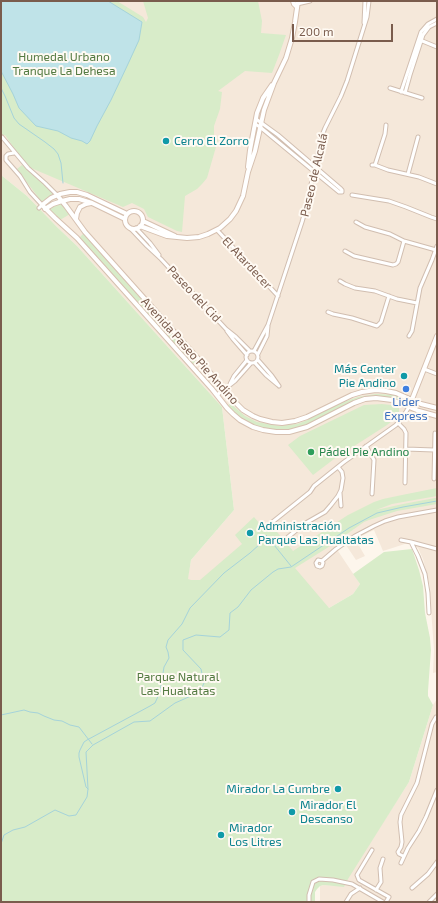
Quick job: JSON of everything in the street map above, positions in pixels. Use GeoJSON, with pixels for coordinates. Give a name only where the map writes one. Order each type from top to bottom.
{"type":"FeatureCollection","features":[{"type":"Feature","properties":{"kind":"street"},"geometry":{"type":"LineString","coordinates":[[248,172],[255,151],[261,122],[274,83],[283,65],[292,38],[296,22],[296,3],[310,1]]}},
{"type":"Feature","properties":{"kind":"street","name":"Paseo de Alcalá"},"geometry":{"type":"LineString","coordinates":[[364,27],[365,1]]}},
{"type":"Feature","properties":{"kind":"street","name":"Paseo de Alcalá"},"geometry":{"type":"LineString","coordinates":[[252,351],[268,325],[278,296],[305,215],[321,138],[344,89],[368,13],[369,1]]}},
{"type":"Feature","properties":{"kind":"street"},"geometry":{"type":"LineString","coordinates":[[405,93],[421,32],[431,22],[437,19]]}},
{"type":"Feature","properties":{"kind":"street"},"geometry":{"type":"LineString","coordinates":[[401,92],[420,40],[427,28],[437,23]]}},
{"type":"Feature","properties":{"kind":"street"},"geometry":{"type":"LineString","coordinates":[[420,40],[437,47]]}},
{"type":"Feature","properties":{"kind":"street"},"geometry":{"type":"LineString","coordinates":[[176,237],[143,221],[142,216],[138,212],[133,211],[127,214],[125,219],[126,224],[130,228],[138,227],[163,236],[187,238],[199,237],[208,234],[217,230],[230,219],[239,207],[243,196],[248,172],[250,150],[259,109],[263,98],[274,83]]}},
{"type":"Feature","properties":{"kind":"street"},"geometry":{"type":"LineString","coordinates":[[390,88],[422,98]]}},
{"type":"Feature","properties":{"kind":"street"},"geometry":{"type":"LineString","coordinates":[[255,124],[338,192],[342,192],[342,189],[278,135],[256,119]]}},
{"type":"Feature","properties":{"kind":"street"},"geometry":{"type":"LineString","coordinates":[[386,125],[385,134],[373,165],[408,174],[437,184]]}},
{"type":"Feature","properties":{"kind":"street"},"geometry":{"type":"LineString","coordinates":[[274,139],[278,135]]}},
{"type":"Feature","properties":{"kind":"street","name":"Avenida Paseo Pie Andino"},"geometry":{"type":"LineString","coordinates":[[2,137],[30,171],[57,195],[85,232],[237,404],[246,412],[268,421],[282,423],[292,422],[300,420],[352,395],[365,391],[376,390],[389,391],[437,408]]}},
{"type":"Feature","properties":{"kind":"street"},"geometry":{"type":"LineString","coordinates":[[408,174],[418,137]]}},
{"type":"Feature","properties":{"kind":"street","name":"Avenida Paseo Pie Andino"},"geometry":{"type":"LineString","coordinates":[[14,153],[11,152],[7,155],[6,160],[20,176],[40,207],[74,235],[237,418],[249,425],[266,431],[283,432],[298,430],[307,427],[354,403],[365,399],[376,398],[388,399],[437,416]]}},
{"type":"Feature","properties":{"kind":"street"},"geometry":{"type":"LineString","coordinates":[[66,192],[68,199]]}},
{"type":"Feature","properties":{"kind":"street"},"geometry":{"type":"LineString","coordinates":[[40,207],[57,195],[66,192],[76,192],[84,193],[127,214]]}},
{"type":"Feature","properties":{"kind":"street"},"geometry":{"type":"LineString","coordinates":[[352,195],[389,201],[437,219]]}},
{"type":"Feature","properties":{"kind":"street"},"geometry":{"type":"LineString","coordinates":[[44,210],[53,204],[68,199],[79,199],[92,202],[125,219]]}},
{"type":"Feature","properties":{"kind":"street"},"geometry":{"type":"LineString","coordinates":[[76,220],[80,207],[92,202]]}},
{"type":"Feature","properties":{"kind":"street"},"geometry":{"type":"LineString","coordinates":[[138,227],[143,221]]}},
{"type":"Feature","properties":{"kind":"street"},"geometry":{"type":"LineString","coordinates":[[356,222],[365,227],[390,234],[404,241],[437,248],[431,265],[421,285],[412,331],[409,336]]}},
{"type":"Feature","properties":{"kind":"street","name":"Paseo del Cid"},"geometry":{"type":"LineString","coordinates":[[138,227],[161,259]]}},
{"type":"Feature","properties":{"kind":"street","name":"Paseo del Cid"},"geometry":{"type":"LineString","coordinates":[[130,228],[226,329],[247,355]]}},
{"type":"Feature","properties":{"kind":"street","name":"El Atardecer"},"geometry":{"type":"LineString","coordinates":[[217,230],[278,296]]}},
{"type":"Feature","properties":{"kind":"street"},"geometry":{"type":"LineString","coordinates":[[346,251],[354,256],[393,265],[398,262],[404,241]]}},
{"type":"Feature","properties":{"kind":"street"},"geometry":{"type":"LineString","coordinates":[[340,281],[355,288],[375,291],[417,303]]}},
{"type":"Feature","properties":{"kind":"street"},"geometry":{"type":"LineString","coordinates":[[328,312],[377,326],[381,322],[390,296]]}},
{"type":"Feature","properties":{"kind":"street","name":"Paseo de Alcalá"},"geometry":{"type":"LineString","coordinates":[[258,354],[267,336],[268,325]]}},
{"type":"Feature","properties":{"kind":"street","name":"Paseo del Cid"},"geometry":{"type":"LineString","coordinates":[[226,329],[252,351]]}},
{"type":"Feature","properties":{"kind":"street"},"geometry":{"type":"LineString","coordinates":[[265,528],[310,492],[314,486],[338,467],[398,423],[409,407],[437,336]]}},
{"type":"Feature","properties":{"kind":"street"},"geometry":{"type":"LineString","coordinates":[[230,384],[234,376],[247,360],[247,355],[252,351],[258,354],[258,360],[279,386],[253,363],[247,360]]}},
{"type":"Feature","properties":{"kind":"street"},"geometry":{"type":"LineString","coordinates":[[216,395],[258,360]]}},
{"type":"Feature","properties":{"kind":"street"},"geometry":{"type":"LineString","coordinates":[[424,369],[437,374]]}},
{"type":"Feature","properties":{"kind":"street"},"geometry":{"type":"LineString","coordinates":[[227,408],[230,403],[237,404]]}},
{"type":"Feature","properties":{"kind":"street"},"geometry":{"type":"LineString","coordinates":[[398,423],[406,432],[405,483]]}},
{"type":"Feature","properties":{"kind":"street"},"geometry":{"type":"LineString","coordinates":[[434,479],[435,433]]}},
{"type":"Feature","properties":{"kind":"street"},"geometry":{"type":"LineString","coordinates":[[366,446],[374,460],[372,494]]}},
{"type":"Feature","properties":{"kind":"street"},"geometry":{"type":"LineString","coordinates":[[406,449],[434,450]]}},
{"type":"Feature","properties":{"kind":"street"},"geometry":{"type":"LineString","coordinates":[[333,503],[341,505],[340,493],[344,478],[338,467]]}},
{"type":"Feature","properties":{"kind":"street"},"geometry":{"type":"LineString","coordinates":[[288,537],[304,524],[324,512],[340,493]]}},
{"type":"Feature","properties":{"kind":"street"},"geometry":{"type":"LineString","coordinates":[[322,561],[342,545],[385,521],[398,517],[437,510]]}},
{"type":"Feature","properties":{"kind":"street"},"geometry":{"type":"LineString","coordinates":[[401,540],[437,549]]}},
{"type":"Feature","properties":{"kind":"street"},"geometry":{"type":"LineString","coordinates":[[411,542],[425,574],[429,613]]}},
{"type":"Feature","properties":{"kind":"street"},"geometry":{"type":"LineString","coordinates":[[403,856],[398,852],[402,847],[400,822],[401,815],[417,783],[432,724],[436,717]]}},
{"type":"Feature","properties":{"kind":"street"},"geometry":{"type":"LineString","coordinates":[[400,863],[426,817],[437,790]]}},
{"type":"Feature","properties":{"kind":"street"},"geometry":{"type":"LineString","coordinates":[[372,850],[357,872],[357,875],[359,880],[389,897],[386,902]]}},
{"type":"Feature","properties":{"kind":"street"},"geometry":{"type":"LineString","coordinates":[[376,890],[381,882],[380,868],[383,859]]}},
{"type":"Feature","properties":{"kind":"street"},"geometry":{"type":"LineString","coordinates":[[412,888],[428,874],[437,862]]}},
{"type":"Feature","properties":{"kind":"street"},"geometry":{"type":"LineString","coordinates":[[309,902],[311,885],[315,880],[319,879],[344,882],[360,888],[383,902]]}},
{"type":"Feature","properties":{"kind":"street"},"geometry":{"type":"LineString","coordinates":[[346,902],[351,894],[360,888]]}},
{"type":"Feature","properties":{"kind":"street"},"geometry":{"type":"LineString","coordinates":[[429,902],[437,894]]}},
{"type":"Feature","properties":{"kind":"shaded area"},"geometry":{"type":"Polygon","coordinates":[[[1,1],[437,1],[437,672],[433,673],[434,650],[430,586],[423,559],[418,548],[408,543],[383,551],[374,530],[355,539],[365,556],[356,560],[346,545],[338,551],[360,584],[353,594],[329,608],[201,591],[187,582],[191,560],[234,510],[222,407],[77,246],[27,196],[1,175],[1,1]]]}},
{"type":"Feature","properties":{"kind":"shaded area"},"geometry":{"type":"Polygon","coordinates":[[[437,699],[437,902],[320,902],[320,886],[344,886],[347,878],[409,782],[433,705],[437,699]]]}},
{"type":"Feature","properties":{"kind":"green space"},"geometry":{"type":"Polygon","coordinates":[[[1,1],[117,1],[143,17],[146,22],[148,18],[143,1],[258,1],[262,21],[261,33],[286,35],[272,73],[245,71],[218,91],[222,92],[220,109],[214,126],[214,137],[218,140],[207,178],[197,189],[185,196],[182,232],[148,217],[144,209],[132,203],[123,207],[31,168],[16,151],[5,135],[1,137],[1,1]]]}},
{"type":"Feature","properties":{"kind":"green space"},"geometry":{"type":"Polygon","coordinates":[[[22,165],[50,189],[52,196],[44,201],[41,201],[17,169],[22,165]]]}},
{"type":"Feature","properties":{"kind":"green space","name":"Parque Natural Las Hualtatas"},"geometry":{"type":"Polygon","coordinates":[[[1,175],[27,196],[77,246],[222,407],[234,510],[191,560],[188,579],[200,580],[242,544],[235,535],[254,517],[266,531],[272,526],[293,551],[348,515],[374,502],[437,488],[437,496],[392,504],[376,510],[435,498],[437,498],[437,504],[397,511],[364,522],[295,568],[329,608],[353,594],[360,584],[353,574],[384,552],[412,549],[423,586],[425,613],[431,650],[428,696],[433,705],[409,782],[344,887],[320,886],[315,892],[315,902],[1,902],[1,175]]]}},
{"type":"Feature","properties":{"kind":"green space"},"geometry":{"type":"Polygon","coordinates":[[[59,203],[63,204],[70,214],[60,220],[50,212],[50,208],[59,203]]]}},
{"type":"Feature","properties":{"kind":"green space"},"geometry":{"type":"Polygon","coordinates":[[[84,233],[197,360],[192,365],[79,238],[84,233]]]}},
{"type":"Feature","properties":{"kind":"green space"},"geometry":{"type":"Polygon","coordinates":[[[376,394],[394,395],[401,398],[401,400],[378,396],[363,398],[347,404],[336,412],[312,424],[291,430],[276,431],[257,427],[242,419],[228,407],[229,404],[231,404],[245,416],[257,422],[279,426],[297,424],[341,403],[358,397],[376,394]]]}},
{"type":"Feature","properties":{"kind":"green space"},"geometry":{"type":"Polygon","coordinates":[[[382,404],[399,407],[399,413],[387,425],[334,459],[313,475],[288,445],[300,436],[364,405],[382,404]]]}},
{"type":"Feature","properties":{"kind":"water","name":"Humedal Urbano Tranque La Dehesa"},"geometry":{"type":"Polygon","coordinates":[[[1,1],[108,1],[142,22],[139,40],[111,100],[87,144],[58,131],[36,126],[19,108],[1,71],[1,1]]]}},
{"type":"Feature","properties":{"kind":"waterway"},"geometry":{"type":"LineString","coordinates":[[1,88],[14,118],[19,124],[45,142],[58,154],[61,163],[63,183]]}},
{"type":"Feature","properties":{"kind":"waterway"},"geometry":{"type":"LineString","coordinates":[[1,844],[4,835],[13,830],[25,827],[55,810],[69,816],[76,815],[87,797],[86,752],[93,745],[134,722],[150,721],[175,703],[200,692],[204,683],[201,669],[183,650],[183,640],[196,635],[220,637],[229,630],[230,613],[238,607],[251,590],[273,572],[278,569],[291,567],[349,528],[377,513],[437,501]]}},
{"type":"Feature","properties":{"kind":"waterway"},"geometry":{"type":"LineString","coordinates":[[88,789],[86,787],[79,757],[79,753],[84,742],[155,703],[160,692],[164,667],[169,658],[166,647],[168,640],[182,624],[190,608],[224,573],[260,544],[266,535],[291,566]]}},
{"type":"Feature","properties":{"kind":"waterway"},"geometry":{"type":"LineString","coordinates":[[1,715],[24,710],[38,713],[54,720],[79,727],[92,744]]}},
{"type":"Feature","properties":{"kind":"place","name":"Cerro El Zorro"},"geometry":{"type":"Point","coordinates":[166,141]}},
{"type":"Feature","properties":{"kind":"place","name":"Más Center Pie Andino"},"geometry":{"type":"Point","coordinates":[404,376]}},
{"type":"Feature","properties":{"kind":"place","name":"Lider Express"},"geometry":{"type":"Point","coordinates":[406,389]}},
{"type":"Feature","properties":{"kind":"place","name":"Pádel Pie Andino"},"geometry":{"type":"Point","coordinates":[311,452]}},
{"type":"Feature","properties":{"kind":"place","name":"Administración Parque Las Hualtatas"},"geometry":{"type":"Point","coordinates":[250,533]}},
{"type":"Feature","properties":{"kind":"place","name":"Mirador La Cumbre"},"geometry":{"type":"Point","coordinates":[338,789]}},
{"type":"Feature","properties":{"kind":"place","name":"Mirador El Descanso"},"geometry":{"type":"Point","coordinates":[292,812]}},
{"type":"Feature","properties":{"kind":"place","name":"Mirador Los Litres"},"geometry":{"type":"Point","coordinates":[221,835]}}]}
